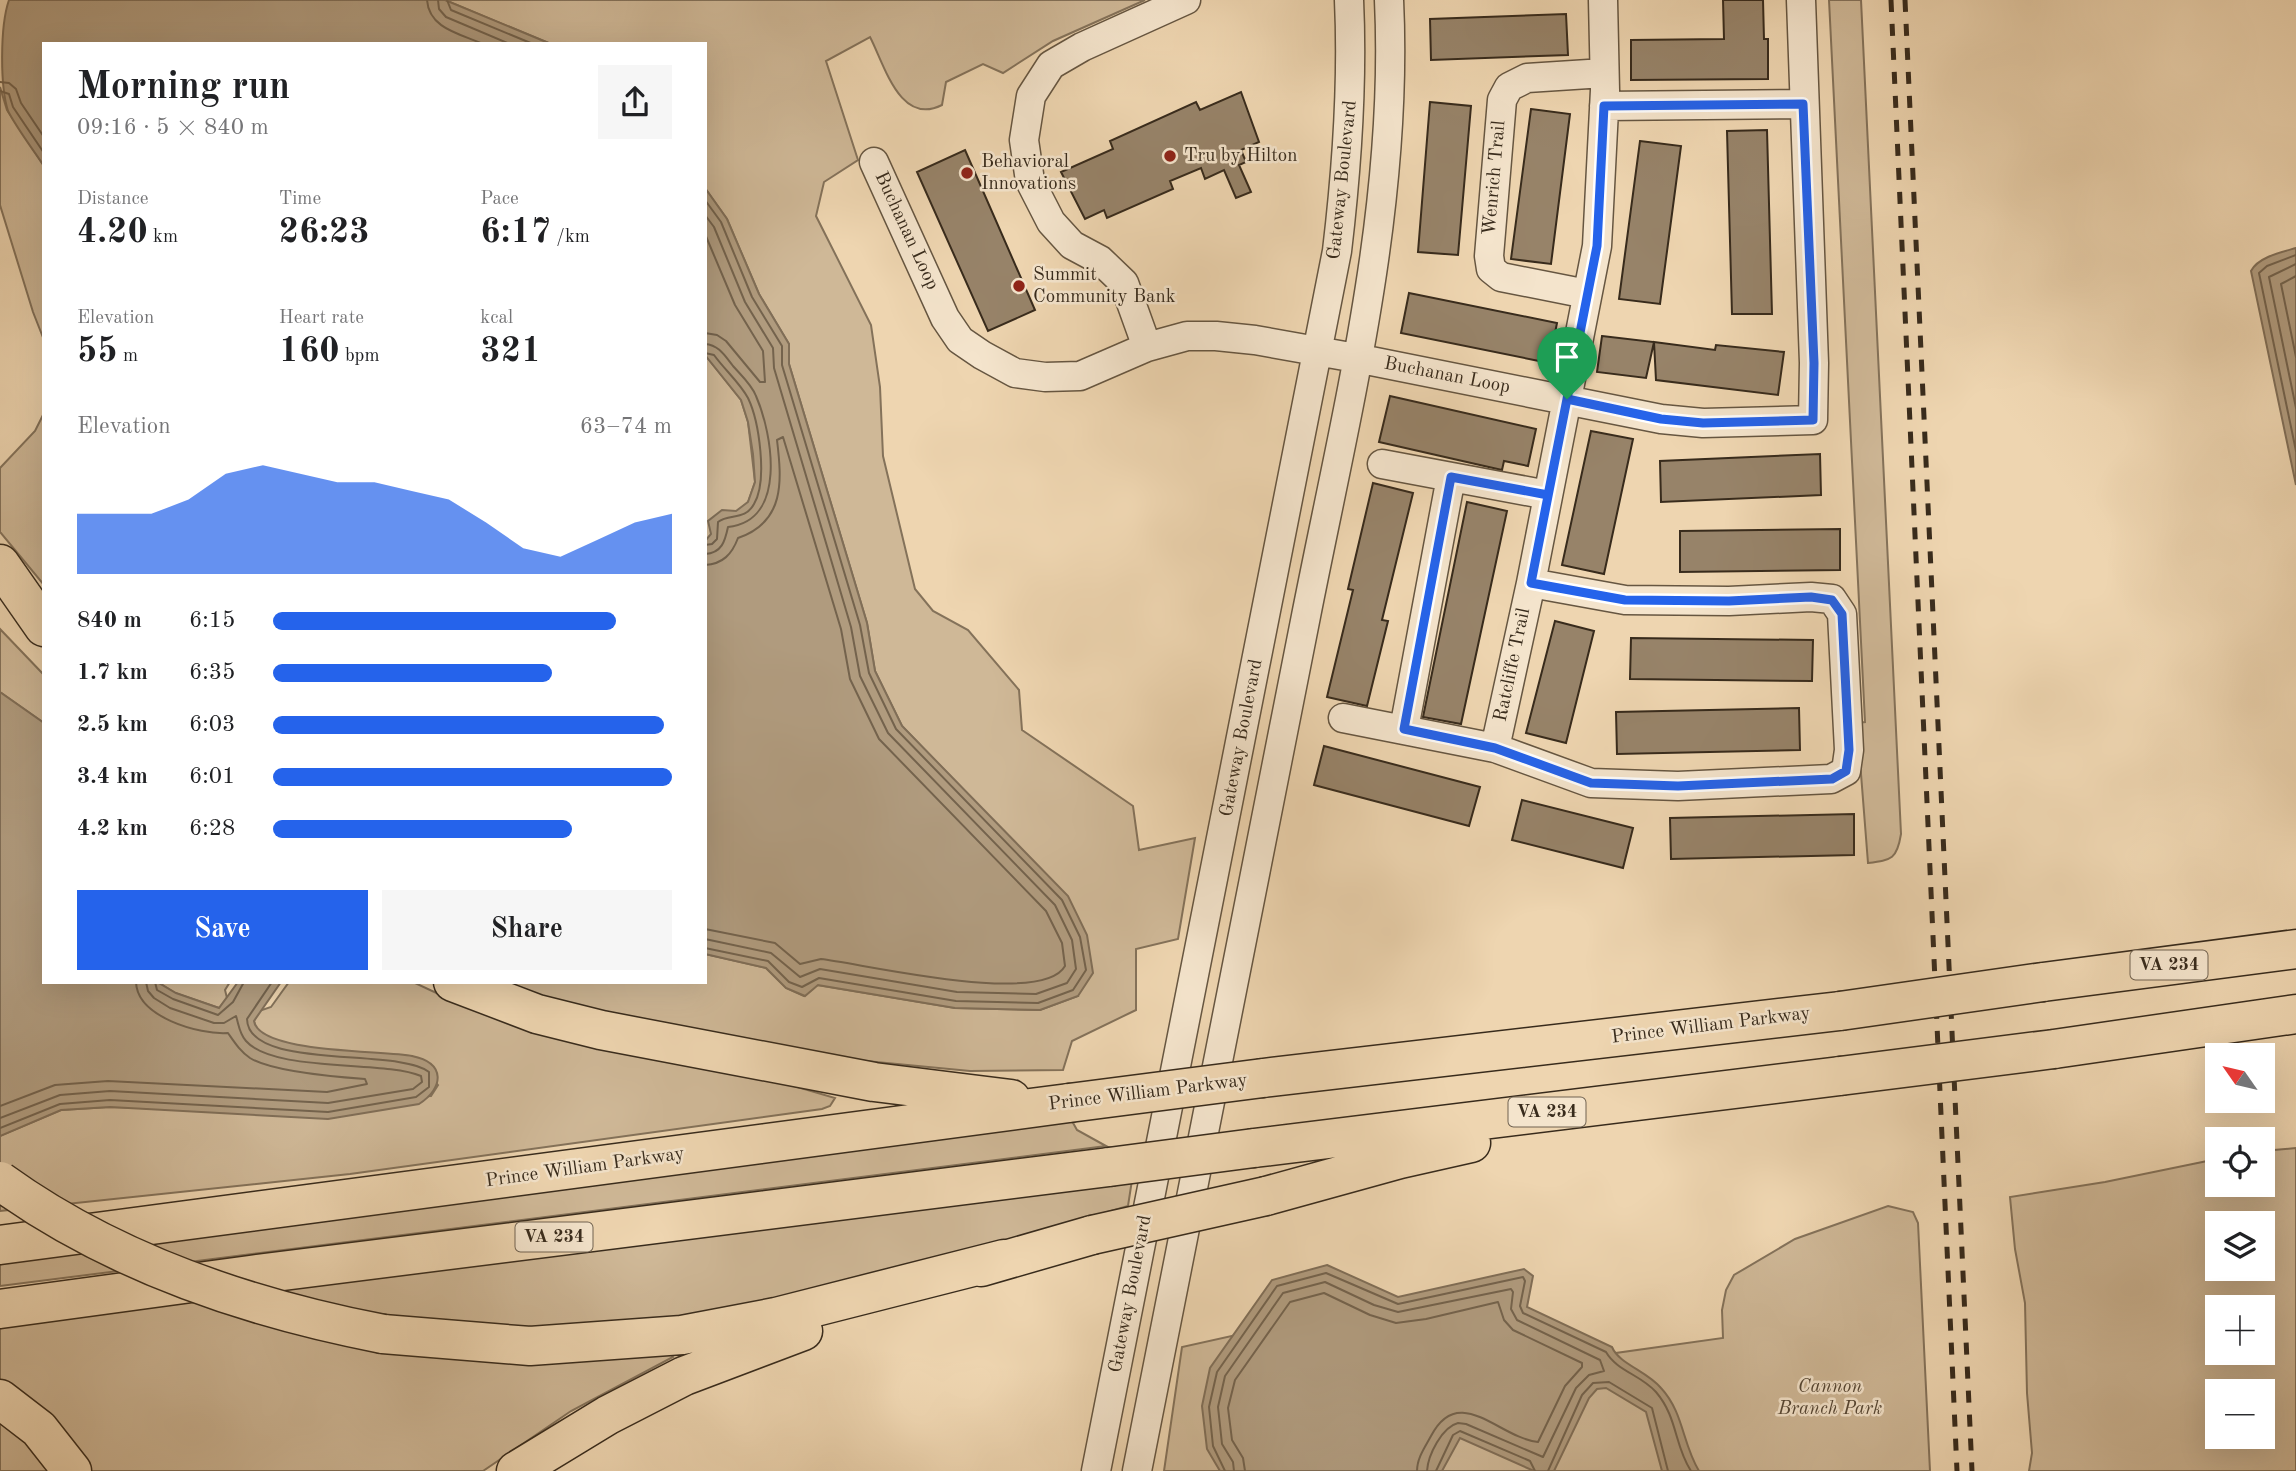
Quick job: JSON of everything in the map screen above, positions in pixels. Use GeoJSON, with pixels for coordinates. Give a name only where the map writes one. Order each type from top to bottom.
{"type":"FeatureCollection","features":[{"type":"Feature","properties":{"kind":"highway"},"geometry":{"type":"LineString","coordinates":[[0,565],[42,624]]}},
{"type":"Feature","properties":{"kind":"highway"},"geometry":{"type":"LineString","coordinates":[[0,599],[42,643]]}},
{"type":"Feature","properties":{"kind":"highway","name":"Prince William Parkway"},"geometry":{"type":"LineString","coordinates":[[0,1245],[1263,1078],[1840,1011],[2296,949]]}},
{"type":"Feature","properties":{"kind":"highway"},"geometry":{"type":"LineString","coordinates":[[458,984],[537,1014],[601,1031],[874,1082],[1032,1102],[1069,1104]]}},
{"type":"Feature","properties":{"kind":"highway","name":"VA 234"},"geometry":{"type":"LineString","coordinates":[[0,1309],[250,1275],[2054,1049],[2296,1014]]}},
{"type":"Feature","properties":{"kind":"highway"},"geometry":{"type":"LineString","coordinates":[[0,1181],[120,1250],[255,1304],[309,1319],[383,1334],[530,1346],[682,1335],[776,1317],[1092,1235],[1266,1196],[1400,1159],[1696,1094]]}},
{"type":"Feature","properties":{"kind":"highway"},"geometry":{"type":"LineString","coordinates":[[516,1471],[608,1415],[684,1376],[1004,1259]]}},
{"type":"Feature","properties":{"kind":"highway"},"geometry":{"type":"LineString","coordinates":[[0,1399],[39,1429],[72,1471]]}},
{"type":"Feature","properties":{"kind":"street"},"geometry":{"type":"LineString","coordinates":[[1147,347],[1124,283],[1100,260],[1072,245],[1051,222],[1030,181],[1024,140],[1031,96],[1051,65],[1082,47],[1186,0]]}},
{"type":"Feature","properties":{"kind":"street","name":"Gateway Boulevard"},"geometry":{"type":"LineString","coordinates":[[1096,1471],[1337,251],[1347,167],[1352,91],[1349,0]]}},
{"type":"Feature","properties":{"kind":"street","name":"Gateway Boulevard"},"geometry":{"type":"LineString","coordinates":[[1137,1471],[1381,222],[1392,53],[1389,0]]}},
{"type":"Feature","properties":{"kind":"street","name":"Ratcliffe Trail"},"geometry":{"type":"LineString","coordinates":[[1495,748],[1531,583],[1597,246],[1604,106],[1603,0]]}},
{"type":"Feature","properties":{"kind":"street","name":"Buchanan Loop"},"geometry":{"type":"LineString","coordinates":[[874,162],[945,318],[960,340],[1015,373],[1045,377],[1080,376],[1147,347],[1187,336],[1216,336],[1255,340],[1356,358],[1661,419],[1692,422],[1813,420],[1814,363],[1801,0]]}},
{"type":"Feature","properties":{"kind":"street","name":"Wenrich Trail"},"geometry":{"type":"LineString","coordinates":[[1587,294],[1501,277],[1492,269],[1489,256],[1502,100],[1509,87],[1527,78],[1604,73]]}},
{"type":"Feature","properties":{"kind":"street"},"geometry":{"type":"LineString","coordinates":[[1604,106],[1803,104]]}},
{"type":"Feature","properties":{"kind":"street"},"geometry":{"type":"LineString","coordinates":[[1382,464],[1548,495]]}},
{"type":"Feature","properties":{"kind":"street"},"geometry":{"type":"LineString","coordinates":[[1404,729],[1451,477]]}},
{"type":"Feature","properties":{"kind":"street"},"geometry":{"type":"LineString","coordinates":[[1343,718],[1495,748],[1591,783],[1678,786],[1832,779],[1846,771],[1849,750],[1842,614],[1832,600],[1811,597],[1729,601],[1625,600],[1531,583]]}},
{"type":"Feature","properties":{"kind":"green space"},"geometry":{"type":"Polygon","coordinates":[[[445,0],[1145,0],[1053,41],[1003,73],[983,64],[946,82],[942,105],[927,109],[915,107],[896,90],[870,37],[826,61],[858,160],[824,182],[816,216],[871,325],[880,387],[883,456],[915,589],[933,611],[968,630],[1019,690],[1022,730],[1133,806],[1139,850],[1195,838],[1178,939],[1136,949],[1136,1010],[1072,1041],[1063,1070],[970,1071],[845,1059],[614,1019],[494,984],[707,984],[707,954],[766,968],[786,988],[804,996],[817,985],[955,1008],[1040,1010],[1078,996],[960,786],[902,726],[875,671],[867,623],[789,364],[789,344],[759,294],[727,219],[707,191],[707,42],[546,42],[445,0]]]}},
{"type":"Feature","properties":{"kind":"green space"},"geometry":{"type":"Polygon","coordinates":[[[1829,0],[1861,0],[1901,834],[1898,849],[1892,857],[1868,863],[1857,723],[1865,722],[1829,0]]]}},
{"type":"Feature","properties":{"kind":"green space"},"geometry":{"type":"Polygon","coordinates":[[[0,87],[7,110],[42,163],[42,335],[33,312],[0,205],[0,87]]]}},
{"type":"Feature","properties":{"kind":"green space"},"geometry":{"type":"Polygon","coordinates":[[[707,358],[741,400],[748,422],[755,482],[748,502],[707,539],[707,358]]]}},
{"type":"Feature","properties":{"kind":"green space"},"geometry":{"type":"Polygon","coordinates":[[[42,417],[42,583],[0,532],[0,468],[35,431],[42,417]]]}},
{"type":"Feature","properties":{"kind":"green space"},"geometry":{"type":"Polygon","coordinates":[[[0,629],[42,673],[42,722],[0,692],[0,629]]]}},
{"type":"Feature","properties":{"kind":"green space"},"geometry":{"type":"Polygon","coordinates":[[[161,984],[229,984],[225,990],[227,998],[219,1008],[175,993],[161,984]]]}},
{"type":"Feature","properties":{"kind":"green space"},"geometry":{"type":"Polygon","coordinates":[[[288,984],[417,984],[445,997],[760,1076],[835,1098],[830,1106],[822,1109],[350,1174],[0,1211],[0,1136],[61,1110],[110,1107],[201,1110],[431,1096],[438,1085],[412,1056],[319,1049],[267,1037],[255,1026],[254,1021],[259,1011],[271,1007],[288,984]]]}},
{"type":"Feature","properties":{"kind":"green space"},"geometry":{"type":"Polygon","coordinates":[[[1072,1121],[1077,1130],[1106,1146],[0,1286],[0,1258],[1072,1121]]]}},
{"type":"Feature","properties":{"kind":"green space"},"geometry":{"type":"Polygon","coordinates":[[[2296,1148],[2296,1471],[2029,1471],[2032,1453],[2027,1393],[2025,1303],[2015,1249],[2010,1197],[2105,1182],[2205,1161],[2205,1197],[2275,1197],[2275,1150],[2296,1148]]]}},
{"type":"Feature","properties":{"kind":"green space"},"geometry":{"type":"Polygon","coordinates":[[[1132,1180],[1128,1206],[959,1255],[670,1354],[673,1357],[571,1411],[483,1471],[87,1471],[13,1388],[0,1379],[0,1326],[1132,1180]]]}},
{"type":"Feature","properties":{"kind":"green space","name":"Cannon Branch Park"},"geometry":{"type":"Polygon","coordinates":[[[1888,1206],[1913,1212],[1918,1223],[1930,1471],[1164,1471],[1182,1347],[1254,1331],[1366,1388],[1723,1338],[1722,1310],[1726,1290],[1734,1275],[1795,1239],[1888,1206]]]}},
{"type":"Feature","properties":{"kind":"green space"},"geometry":{"type":"Polygon","coordinates":[[[0,1415],[53,1471],[0,1471],[0,1415]]]}},
{"type":"Feature","properties":{"kind":"water"},"geometry":{"type":"Polygon","coordinates":[[[9,0],[445,0],[546,42],[42,42],[42,163],[12,118],[5,100],[2,72],[9,0]]]}},
{"type":"Feature","properties":{"kind":"water"},"geometry":{"type":"Polygon","coordinates":[[[707,191],[727,219],[759,294],[789,344],[789,364],[867,623],[875,671],[902,726],[1068,896],[1087,935],[1093,973],[1078,996],[1040,1010],[955,1008],[818,985],[805,996],[786,988],[766,968],[707,954],[707,539],[711,534],[708,521],[722,510],[736,511],[748,502],[755,482],[748,422],[741,400],[707,358],[707,191]]]}},
{"type":"Feature","properties":{"kind":"water"},"geometry":{"type":"Polygon","coordinates":[[[2296,248],[2296,485],[2251,271],[2259,262],[2296,248]]]}},
{"type":"Feature","properties":{"kind":"water"},"geometry":{"type":"Polygon","coordinates":[[[0,692],[42,722],[42,984],[160,984],[176,993],[219,1008],[237,984],[280,984],[254,1021],[261,1032],[277,1040],[324,1049],[412,1056],[431,1064],[438,1077],[433,1091],[419,1104],[328,1119],[110,1107],[61,1110],[0,1136],[0,692]]]}},
{"type":"Feature","properties":{"kind":"water"},"geometry":{"type":"Polygon","coordinates":[[[1327,1265],[1398,1297],[1524,1269],[1533,1276],[1527,1307],[1612,1347],[1621,1358],[1661,1388],[1679,1418],[1699,1471],[1662,1471],[1646,1412],[1606,1388],[1597,1389],[1589,1398],[1554,1471],[1534,1471],[1460,1438],[1442,1471],[1220,1471],[1207,1449],[1202,1406],[1210,1368],[1272,1280],[1327,1265]]]}},
{"type":"Feature","properties":{"kind":"building"},"geometry":{"type":"Polygon","coordinates":[[[1723,0],[1763,0],[1764,39],[1768,39],[1768,79],[1631,80],[1631,40],[1724,39],[1723,0]]]}},
{"type":"Feature","properties":{"kind":"building"},"geometry":{"type":"Polygon","coordinates":[[[1566,14],[1568,55],[1431,60],[1430,19],[1566,14]]]}},
{"type":"Feature","properties":{"kind":"building","name":"Tru by Hilton"},"geometry":{"type":"Polygon","coordinates":[[[1241,92],[1259,142],[1241,150],[1246,162],[1239,165],[1251,192],[1236,198],[1224,170],[1205,179],[1201,168],[1170,181],[1173,189],[1107,218],[1104,210],[1085,219],[1061,172],[1113,149],[1110,141],[1196,102],[1200,110],[1241,92]]]}},
{"type":"Feature","properties":{"kind":"building"},"geometry":{"type":"Polygon","coordinates":[[[1430,102],[1471,106],[1458,255],[1418,252],[1430,102]]]}},
{"type":"Feature","properties":{"kind":"building"},"geometry":{"type":"Polygon","coordinates":[[[1531,109],[1570,114],[1551,264],[1511,259],[1531,109]]]}},
{"type":"Feature","properties":{"kind":"building"},"geometry":{"type":"Polygon","coordinates":[[[1767,130],[1772,314],[1732,314],[1727,131],[1767,130]]]}},
{"type":"Feature","properties":{"kind":"building"},"geometry":{"type":"Polygon","coordinates":[[[1640,141],[1681,146],[1660,304],[1619,299],[1640,141]]]}},
{"type":"Feature","properties":{"kind":"building"},"geometry":{"type":"Polygon","coordinates":[[[965,150],[1035,310],[988,331],[917,172],[965,150]]]}},
{"type":"Feature","properties":{"kind":"building"},"geometry":{"type":"Polygon","coordinates":[[[1409,293],[1557,323],[1549,363],[1401,333],[1409,293]]]}},
{"type":"Feature","properties":{"kind":"building"},"geometry":{"type":"Polygon","coordinates":[[[1602,336],[1654,342],[1646,378],[1597,372],[1602,336]]]}},
{"type":"Feature","properties":{"kind":"building"},"geometry":{"type":"Polygon","coordinates":[[[1654,342],[1715,350],[1716,345],[1784,352],[1778,395],[1656,380],[1654,342]]]}},
{"type":"Feature","properties":{"kind":"building"},"geometry":{"type":"Polygon","coordinates":[[[1390,396],[1536,429],[1528,466],[1504,461],[1502,470],[1379,442],[1390,396]]]}},
{"type":"Feature","properties":{"kind":"building"},"geometry":{"type":"Polygon","coordinates":[[[1591,431],[1633,439],[1604,574],[1562,565],[1591,431]]]}},
{"type":"Feature","properties":{"kind":"building"},"geometry":{"type":"Polygon","coordinates":[[[1820,454],[1821,495],[1661,502],[1660,461],[1820,454]]]}},
{"type":"Feature","properties":{"kind":"building"},"geometry":{"type":"Polygon","coordinates":[[[1373,483],[1413,493],[1382,620],[1388,621],[1367,706],[1327,697],[1353,590],[1348,589],[1373,483]]]}},
{"type":"Feature","properties":{"kind":"building"},"geometry":{"type":"Polygon","coordinates":[[[1467,502],[1507,511],[1461,724],[1423,717],[1467,502]]]}},
{"type":"Feature","properties":{"kind":"building"},"geometry":{"type":"Polygon","coordinates":[[[1840,529],[1840,570],[1680,572],[1680,531],[1840,529]]]}},
{"type":"Feature","properties":{"kind":"building"},"geometry":{"type":"Polygon","coordinates":[[[1555,621],[1594,631],[1566,743],[1526,733],[1555,621]]]}},
{"type":"Feature","properties":{"kind":"building"},"geometry":{"type":"Polygon","coordinates":[[[1631,638],[1813,640],[1812,681],[1630,679],[1631,638]]]}},
{"type":"Feature","properties":{"kind":"building"},"geometry":{"type":"Polygon","coordinates":[[[1799,708],[1800,750],[1617,754],[1616,712],[1799,708]]]}},
{"type":"Feature","properties":{"kind":"building"},"geometry":{"type":"Polygon","coordinates":[[[1324,746],[1480,787],[1469,826],[1314,785],[1324,746]]]}},
{"type":"Feature","properties":{"kind":"building"},"geometry":{"type":"Polygon","coordinates":[[[1522,800],[1633,828],[1623,868],[1512,840],[1522,800]]]}},
{"type":"Feature","properties":{"kind":"building"},"geometry":{"type":"Polygon","coordinates":[[[1854,814],[1854,855],[1671,859],[1670,818],[1854,814]]]}},
{"type":"Feature","properties":{"kind":"railway"},"geometry":{"type":"LineString","coordinates":[[1891,0],[1957,1471]]}},
{"type":"Feature","properties":{"kind":"railway"},"geometry":{"type":"LineString","coordinates":[[1905,0],[1972,1471]]}},
{"type":"Feature","properties":{"kind":"place","name":"Tru by Hilton"},"geometry":{"type":"Point","coordinates":[1170,156]}},
{"type":"Feature","properties":{"kind":"place","name":"Behavioral Innovations"},"geometry":{"type":"Point","coordinates":[967,173]}},
{"type":"Feature","properties":{"kind":"place","name":"Summit Community Bank"},"geometry":{"type":"Point","coordinates":[1019,286]}},
{"type":"Feature","properties":{"kind":"route"},"geometry":{"type":"LineString","coordinates":[[1567,399],[1531,583],[1625,600],[1729,601],[1811,597],[1832,600],[1842,614],[1849,750],[1846,771],[1832,779],[1678,786],[1591,783],[1495,748],[1404,729],[1451,477],[1548,495],[1567,399],[1661,419],[1703,423],[1813,420],[1814,363],[1803,104],[1604,106],[1597,246],[1567,399]]}}]}
